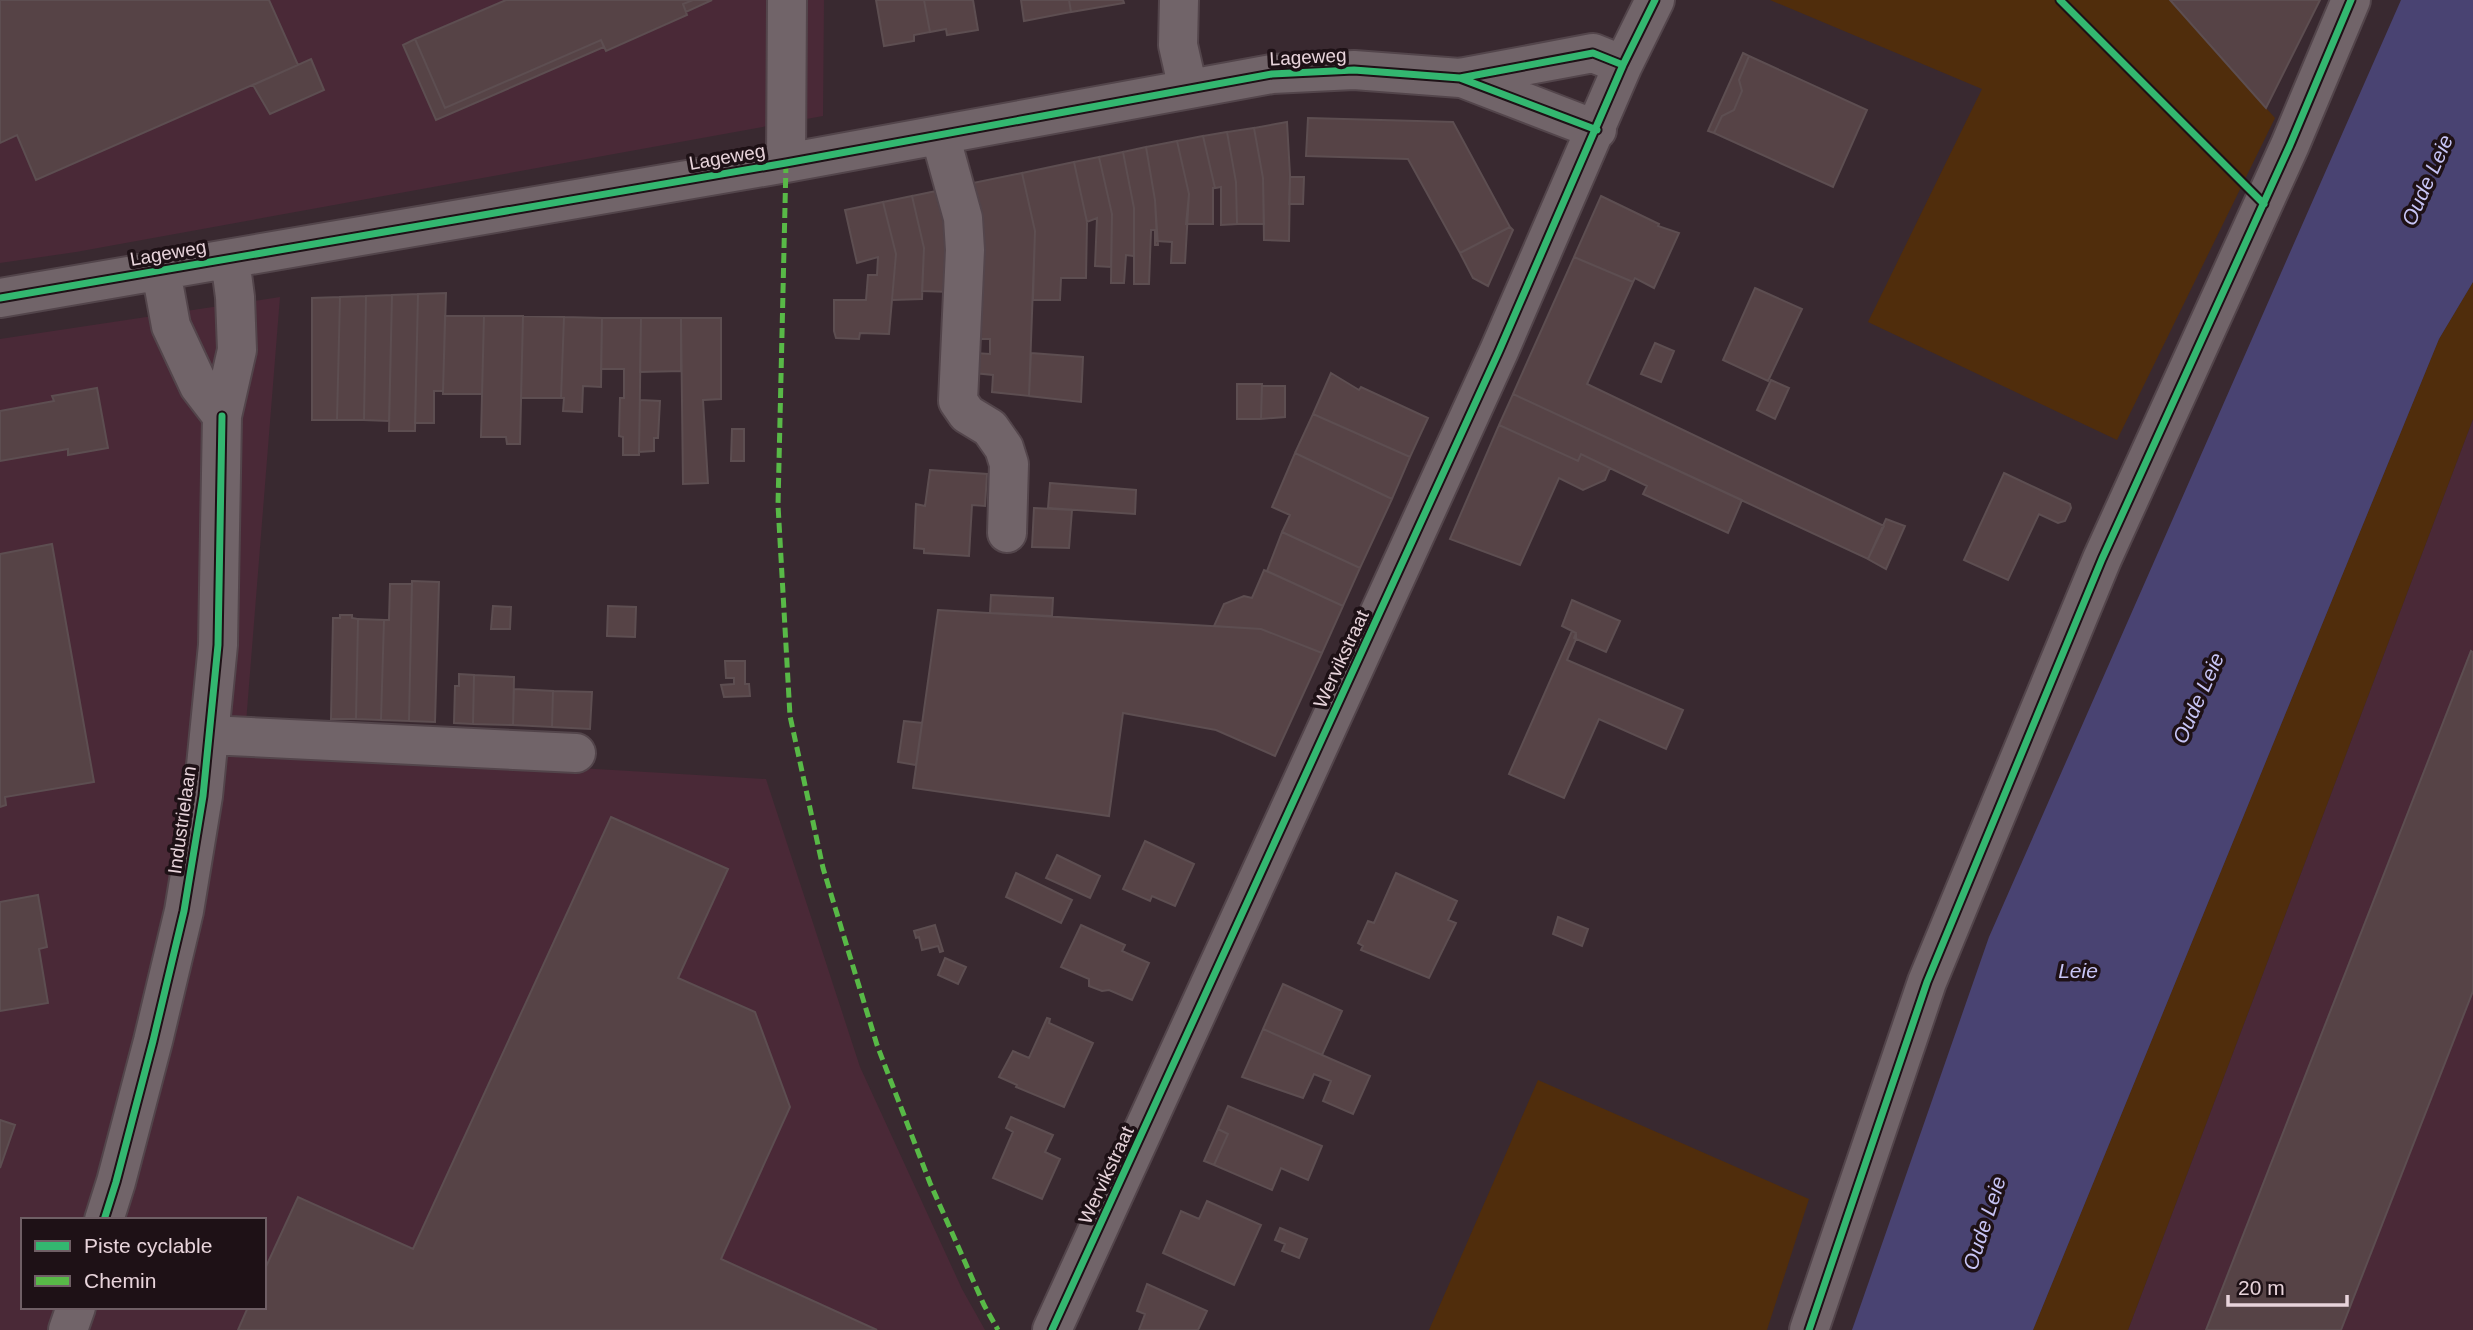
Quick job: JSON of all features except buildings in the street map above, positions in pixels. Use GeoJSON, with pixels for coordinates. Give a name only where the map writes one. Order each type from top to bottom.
{"type":"FeatureCollection","features":[{"type":"Feature","properties":{"kind":"street"},"geometry":{"type":"LineString","coordinates":[[786,163],[787,0]]}},
{"type":"Feature","properties":{"kind":"street"},"geometry":{"type":"LineString","coordinates":[[1179,0],[1178,46],[1188,89]]}},
{"type":"Feature","properties":{"kind":"street","name":"Wervikstraat"},"geometry":{"type":"LineString","coordinates":[[1058,1327],[1488,376],[1623,65],[1655,0]]}},
{"type":"Feature","properties":{"kind":"street"},"geometry":{"type":"LineString","coordinates":[[1809,1330],[1927,982],[2102,559],[2290,145],[2351,0]]}},
{"type":"Feature","properties":{"kind":"street","name":"Lageweg"},"geometry":{"type":"LineString","coordinates":[[0,298],[786,163],[1272,74],[1340,71],[1460,78],[1593,53],[1623,65]]}},
{"type":"Feature","properties":{"kind":"street","name":"Lageweg"},"geometry":{"type":"LineString","coordinates":[[1460,78],[1597,130]]}},
{"type":"Feature","properties":{"kind":"street"},"geometry":{"type":"LineString","coordinates":[[940,135],[963,218],[965,250],[958,401],[967,414],[990,428],[1004,448],[1009,464],[1007,533]]}},
{"type":"Feature","properties":{"kind":"street","name":"Industrielaan"},"geometry":{"type":"LineString","coordinates":[[105,1218],[146,1067],[184,911],[203,796],[218,645],[222,415],[237,350],[230,259]]}},
{"type":"Feature","properties":{"kind":"street"},"geometry":{"type":"LineString","coordinates":[[161,271],[171,326],[199,386],[222,415]]}},
{"type":"Feature","properties":{"kind":"street"},"geometry":{"type":"LineString","coordinates":[[209,735],[576,752]]}},
{"type":"Feature","properties":{"kind":"street"},"geometry":{"type":"LineString","coordinates":[[68,1330],[74,1309]]}},
{"type":"Feature","properties":{"kind":"shaded area"},"geometry":{"type":"Polygon","coordinates":[[[0,0],[824,0],[823,116],[76,252],[0,263],[0,0]]]}},
{"type":"Feature","properties":{"kind":"shaded area"},"geometry":{"type":"Polygon","coordinates":[[[1770,0],[2170,0],[2275,118],[2117,440],[1868,322],[1982,89],[1770,0]]]}},
{"type":"Feature","properties":{"kind":"shaded area"},"geometry":{"type":"Polygon","coordinates":[[[2473,282],[2473,419],[2128,1330],[2033,1330],[2439,339],[2473,282]]]}},
{"type":"Feature","properties":{"kind":"shaded area"},"geometry":{"type":"Polygon","coordinates":[[[280,297],[244,748],[766,779],[860,1067],[962,1289],[985,1330],[0,1330],[0,339],[280,297]]]}},
{"type":"Feature","properties":{"kind":"shaded area"},"geometry":{"type":"Polygon","coordinates":[[[2473,419],[2473,1330],[2128,1330],[2473,419]]]}},
{"type":"Feature","properties":{"kind":"shaded area"},"geometry":{"type":"Polygon","coordinates":[[[1538,1080],[1809,1199],[1767,1330],[1429,1330],[1538,1080]]]}},
{"type":"Feature","properties":{"kind":"water","name":"Leie"},"geometry":{"type":"Polygon","coordinates":[[[2401,0],[2473,0],[2473,282],[2439,339],[2033,1330],[1852,1330],[1989,937],[2401,0]]]}},
{"type":"Feature","properties":{"kind":"marked path"},"geometry":{"type":"LineString","coordinates":[[786,163],[778,505],[790,716],[823,868],[877,1045],[930,1183],[984,1305],[998,1330]]}},
{"type":"Feature","properties":{"kind":"cycle path"},"geometry":{"type":"LineString","coordinates":[[1052,1330],[1499,351],[1623,65],[1655,0]]}},
{"type":"Feature","properties":{"kind":"cycle path"},"geometry":{"type":"LineString","coordinates":[[2060,0],[2264,204]]}},
{"type":"Feature","properties":{"kind":"cycle path"},"geometry":{"type":"LineString","coordinates":[[1809,1330],[1927,982],[2102,559],[2290,145],[2351,0]]}},
{"type":"Feature","properties":{"kind":"cycle path"},"geometry":{"type":"LineString","coordinates":[[0,298],[786,163],[1272,74],[1354,70],[1460,78],[1593,53],[1623,65]]}},
{"type":"Feature","properties":{"kind":"cycle path"},"geometry":{"type":"LineString","coordinates":[[1460,78],[1597,130]]}},
{"type":"Feature","properties":{"kind":"cycle path"},"geometry":{"type":"LineString","coordinates":[[105,1218],[153,1041],[184,911],[203,796],[218,645],[222,416]]}},
{"type":"Feature","properties":{"kind":"water label","name":"Oude Leie"},"geometry":{"type":"Point","coordinates":[2427,180]}},
{"type":"Feature","properties":{"kind":"water label","name":"Oude Leie"},"geometry":{"type":"Point","coordinates":[2198,698]}},
{"type":"Feature","properties":{"kind":"water label","name":"Oude Leie"},"geometry":{"type":"Point","coordinates":[1984,1223]}}]}
